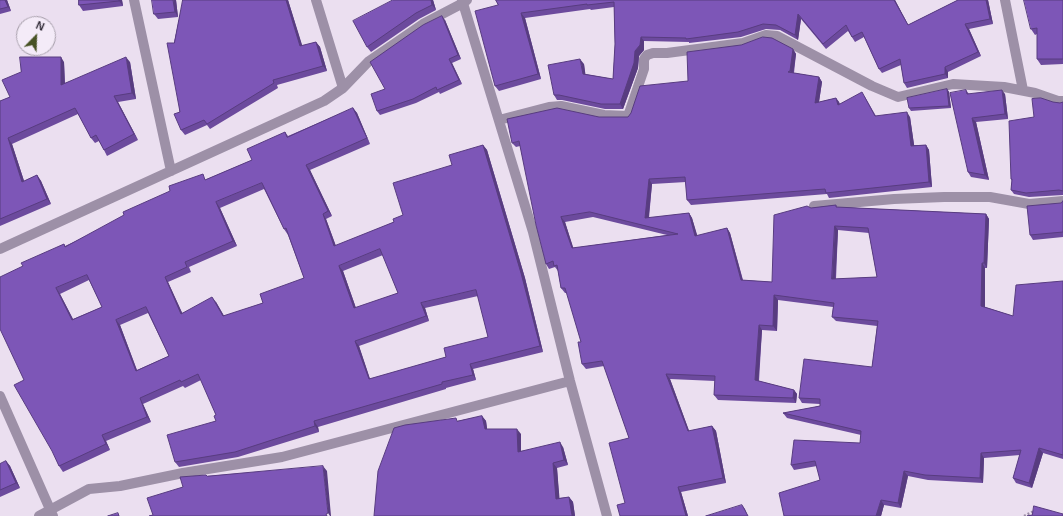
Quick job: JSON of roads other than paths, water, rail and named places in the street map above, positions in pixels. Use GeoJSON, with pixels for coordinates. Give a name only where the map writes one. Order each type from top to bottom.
{"type":"FeatureCollection","features":[{"type":"Feature","properties":{"kind":"street"},"geometry":{"type":"LineString","coordinates":[[134,0],[171,171]]}},
{"type":"Feature","properties":{"kind":"street"},"geometry":{"type":"LineString","coordinates":[[316,0],[343,88]]}},
{"type":"Feature","properties":{"kind":"street"},"geometry":{"type":"LineString","coordinates":[[1004,0],[1023,90]]}},
{"type":"Feature","properties":{"kind":"street"},"geometry":{"type":"LineString","coordinates":[[0,249],[324,100],[343,88],[369,61],[423,24],[464,1],[533,232],[570,381],[607,516]]}},
{"type":"Feature","properties":{"kind":"street"},"geometry":{"type":"LineString","coordinates":[[499,120],[550,107],[561,106],[604,115],[628,116],[644,69],[644,59],[647,55],[653,53],[667,53],[743,43],[766,35],[777,36],[872,86],[898,97],[953,84],[1004,87],[1023,90],[1058,101],[1063,101]]}},
{"type":"Feature","properties":{"kind":"street"},"geometry":{"type":"LineString","coordinates":[[814,206],[894,199],[944,197],[990,197],[1029,204],[1063,201]]}},
{"type":"Feature","properties":{"kind":"street"},"geometry":{"type":"LineString","coordinates":[[39,516],[52,513],[89,489],[120,486],[183,473],[282,457],[570,381]]}},
{"type":"Feature","properties":{"kind":"street"},"geometry":{"type":"LineString","coordinates":[[0,396],[52,513]]}}]}
